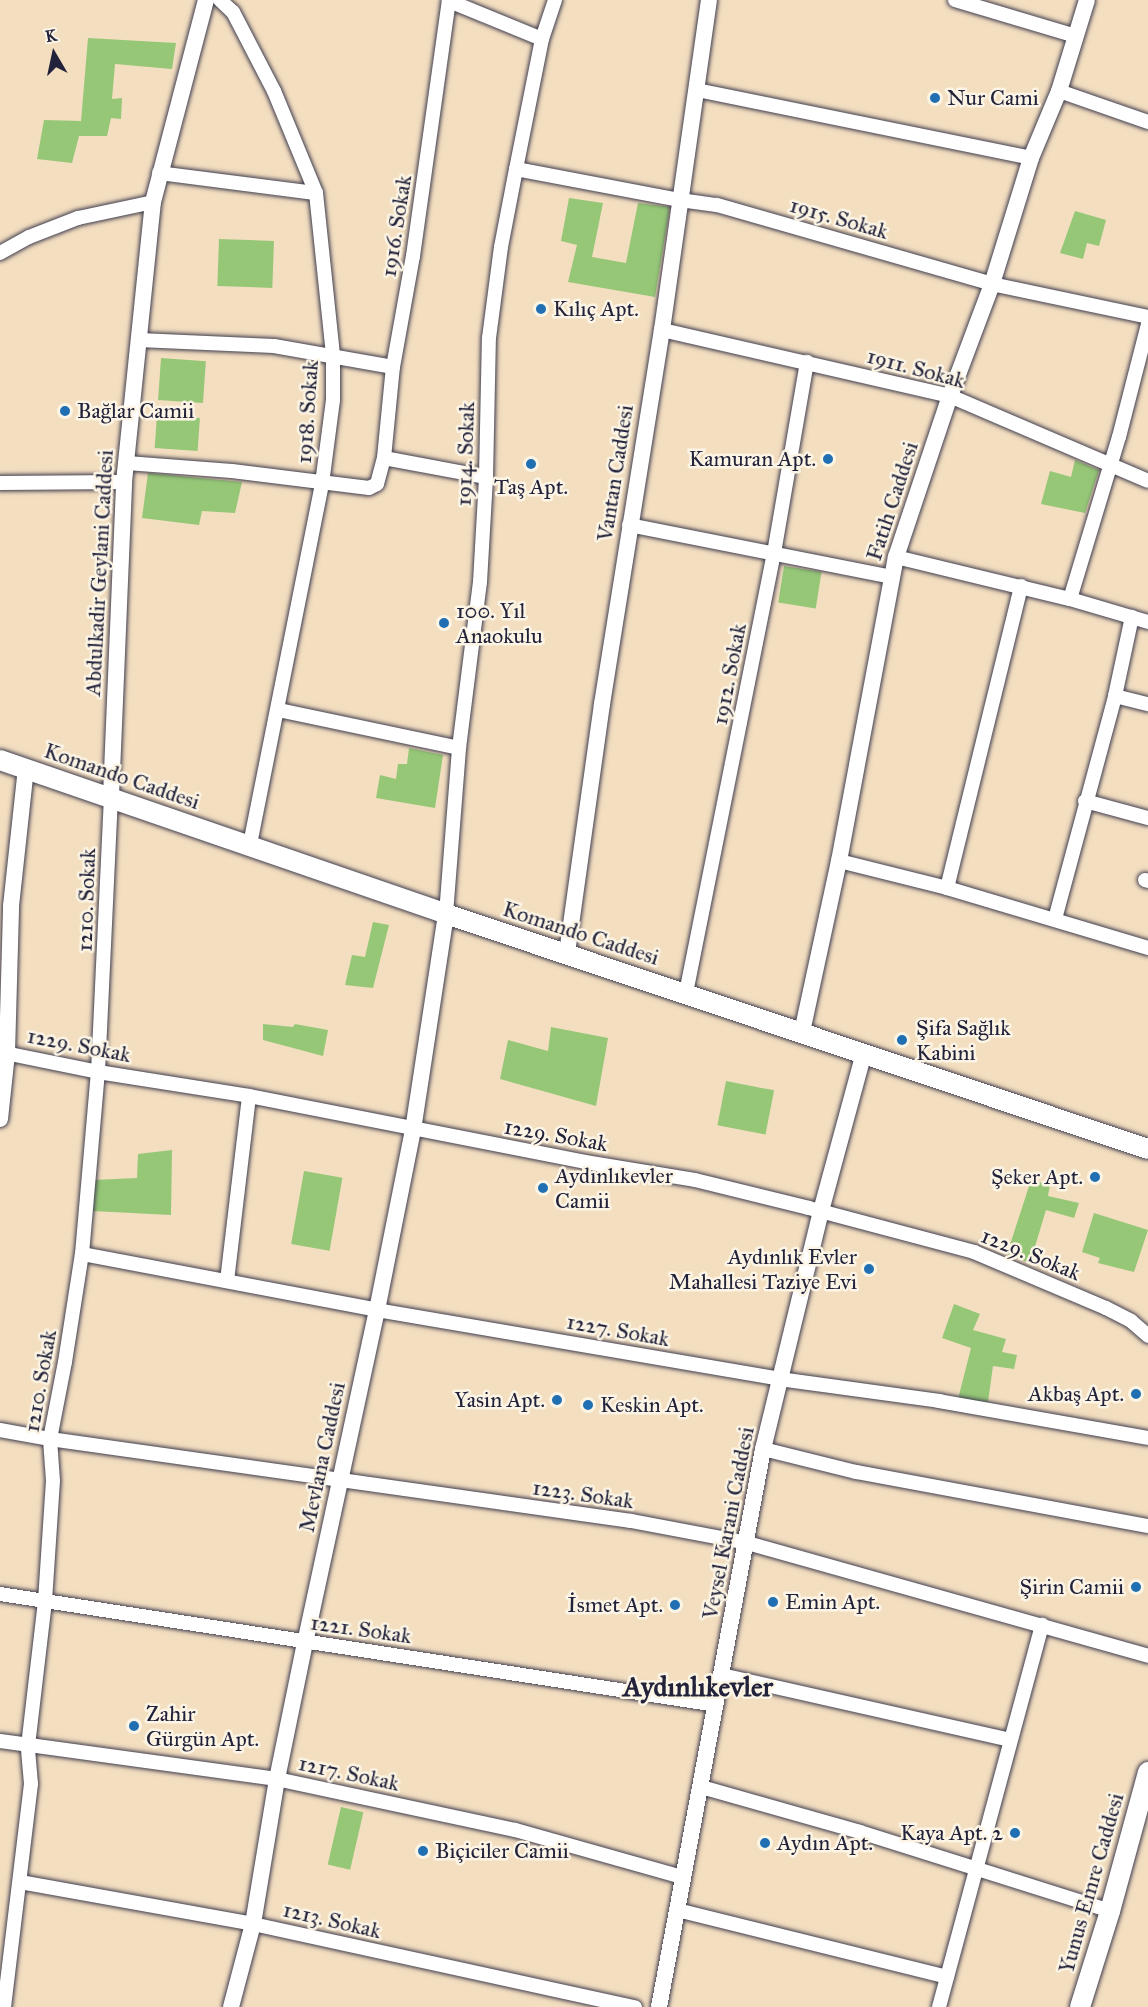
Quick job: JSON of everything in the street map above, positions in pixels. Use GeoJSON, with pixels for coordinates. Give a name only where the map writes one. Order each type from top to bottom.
{"type":"FeatureCollection","features":[{"type":"Feature","properties":{"kind":"main road","name":"Komando Caddesi"},"geometry":{"type":"LineString","coordinates":[[0,760],[111,796],[446,914],[1148,1149]]}},
{"type":"Feature","properties":{"kind":"main road","name":"Yunus Emre Caddesi"},"geometry":{"type":"LineString","coordinates":[[1080,2007],[1110,1911],[1148,1772]]}},
{"type":"Feature","properties":{"kind":"street","name":"Abdulkadir Geylani Caddesi"},"geometry":{"type":"LineString","coordinates":[[111,796],[124,482],[153,202],[159,172],[206,0]]}},
{"type":"Feature","properties":{"kind":"street","name":"1918. Sokak"},"geometry":{"type":"LineString","coordinates":[[220,0],[232,12],[274,91],[316,193],[333,354],[333,400],[322,484],[279,710],[250,845]]}},
{"type":"Feature","properties":{"kind":"street"},"geometry":{"type":"LineString","coordinates":[[449,0],[542,39]]}},
{"type":"Feature","properties":{"kind":"street","name":"1916. Sokak"},"geometry":{"type":"LineString","coordinates":[[127,463],[232,471],[322,484],[369,488],[377,484],[384,458],[393,367],[413,256],[449,0]]}},
{"type":"Feature","properties":{"kind":"street","name":"1914. Sokak"},"geometry":{"type":"LineString","coordinates":[[446,914],[459,748],[480,582],[486,477],[489,338],[501,247],[516,169],[542,39],[555,0]]}},
{"type":"Feature","properties":{"kind":"street","name":"Vantan Caddesi"},"geometry":{"type":"LineString","coordinates":[[567,953],[629,525],[662,330],[698,90],[709,0]]}},
{"type":"Feature","properties":{"kind":"street"},"geometry":{"type":"LineString","coordinates":[[955,0],[1076,36]]}},
{"type":"Feature","properties":{"kind":"street","name":"Fatih Caddesi"},"geometry":{"type":"LineString","coordinates":[[802,1032],[839,861],[896,557],[950,396],[992,284],[1031,158],[1059,91],[1087,0]]}},
{"type":"Feature","properties":{"kind":"street"},"geometry":{"type":"LineString","coordinates":[[698,90],[1031,158]]}},
{"type":"Feature","properties":{"kind":"street"},"geometry":{"type":"LineString","coordinates":[[1059,91],[1148,122]]}},
{"type":"Feature","properties":{"kind":"street","name":"1915. Sokak"},"geometry":{"type":"LineString","coordinates":[[516,169],[680,201],[717,205],[992,284],[1148,317]]}},
{"type":"Feature","properties":{"kind":"street"},"geometry":{"type":"LineString","coordinates":[[159,172],[316,193]]}},
{"type":"Feature","properties":{"kind":"street"},"geometry":{"type":"LineString","coordinates":[[0,253],[29,237],[78,218],[153,202]]}},
{"type":"Feature","properties":{"kind":"street"},"geometry":{"type":"LineString","coordinates":[[1070,599],[1110,462],[1141,379],[1148,324]]}},
{"type":"Feature","properties":{"kind":"street","name":"1911. Sokak"},"geometry":{"type":"LineString","coordinates":[[662,330],[950,396],[1110,462],[1136,478],[1148,481]]}},
{"type":"Feature","properties":{"kind":"street"},"geometry":{"type":"LineString","coordinates":[[139,340],[274,346],[333,354],[393,367]]}},
{"type":"Feature","properties":{"kind":"street","name":"1912. Sokak"},"geometry":{"type":"LineString","coordinates":[[686,993],[774,553],[807,363]]}},
{"type":"Feature","properties":{"kind":"street"},"geometry":{"type":"LineString","coordinates":[[384,458],[486,477]]}},
{"type":"Feature","properties":{"kind":"street"},"geometry":{"type":"LineString","coordinates":[[0,483],[124,482]]}},
{"type":"Feature","properties":{"kind":"street"},"geometry":{"type":"LineString","coordinates":[[629,525],[891,577]]}},
{"type":"Feature","properties":{"kind":"street"},"geometry":{"type":"LineString","coordinates":[[896,557],[1021,586],[1148,622]]}},
{"type":"Feature","properties":{"kind":"street"},"geometry":{"type":"LineString","coordinates":[[947,888],[1021,586]]}},
{"type":"Feature","properties":{"kind":"street"},"geometry":{"type":"LineString","coordinates":[[1054,919],[1115,696],[1132,617]]}},
{"type":"Feature","properties":{"kind":"street"},"geometry":{"type":"LineString","coordinates":[[1115,696],[1148,704]]}},
{"type":"Feature","properties":{"kind":"street"},"geometry":{"type":"LineString","coordinates":[[279,710],[459,748]]}},
{"type":"Feature","properties":{"kind":"street"},"geometry":{"type":"LineString","coordinates":[[0,1119],[6,906],[26,768]]}},
{"type":"Feature","properties":{"kind":"street","name":"1210. Sokak"},"geometry":{"type":"LineString","coordinates":[[4,2007],[31,1784],[28,1746],[45,1602],[53,1481],[50,1439],[82,1254],[98,1071],[111,796]]}},
{"type":"Feature","properties":{"kind":"street"},"geometry":{"type":"LineString","coordinates":[[1085,801],[1148,819]]}},
{"type":"Feature","properties":{"kind":"street"},"geometry":{"type":"LineString","coordinates":[[839,861],[947,888],[1148,948]]}},
{"type":"Feature","properties":{"kind":"street","name":"Mevlana Caddesi"},"geometry":{"type":"LineString","coordinates":[[231,2007],[253,1924],[277,1779],[413,1130],[446,914]]}},
{"type":"Feature","properties":{"kind":"street","name":"1229. Sokak"},"geometry":{"type":"LineString","coordinates":[[3,1052],[98,1071],[249,1096],[413,1130],[695,1180],[821,1211],[974,1252],[1106,1308],[1131,1321],[1148,1336]]}},
{"type":"Feature","properties":{"kind":"street","name":"Veysel Karani Caddesi"},"geometry":{"type":"LineString","coordinates":[[659,2007],[763,1449],[821,1211],[864,1053]]}},
{"type":"Feature","properties":{"kind":"street"},"geometry":{"type":"LineString","coordinates":[[227,1281],[249,1096]]}},
{"type":"Feature","properties":{"kind":"street","name":"1227. Sokak"},"geometry":{"type":"LineString","coordinates":[[82,1254],[377,1310],[779,1379],[939,1401],[1148,1438]]}},
{"type":"Feature","properties":{"kind":"street","name":"1223. Sokak"},"geometry":{"type":"LineString","coordinates":[[0,1430],[340,1481],[631,1521],[747,1543],[1148,1656]]}},
{"type":"Feature","properties":{"kind":"street"},"geometry":{"type":"LineString","coordinates":[[763,1449],[856,1472],[1148,1526]]}},
{"type":"Feature","properties":{"kind":"street","name":"1221. Sokak"},"geometry":{"type":"LineString","coordinates":[[0,1594],[716,1705]]}},
{"type":"Feature","properties":{"kind":"street"},"geometry":{"type":"LineString","coordinates":[[939,2007],[1042,1625]]}},
{"type":"Feature","properties":{"kind":"street"},"geometry":{"type":"LineString","coordinates":[[722,1675],[1010,1740]]}},
{"type":"Feature","properties":{"kind":"street","name":"1217. Sokak"},"geometry":{"type":"LineString","coordinates":[[0,1741],[277,1779],[515,1830],[682,1877]]}},
{"type":"Feature","properties":{"kind":"street"},"geometry":{"type":"LineString","coordinates":[[701,1787],[860,1832],[1110,1911]]}},
{"type":"Feature","properties":{"kind":"street","name":"1213. Sokak"},"geometry":{"type":"LineString","coordinates":[[20,1882],[253,1924],[634,2007]]}},
{"type":"Feature","properties":{"kind":"street"},"geometry":{"type":"LineString","coordinates":[[677,1910],[947,1977]]}},
{"type":"Feature","properties":{"kind":"green space"},"geometry":{"type":"Polygon","coordinates":[[[88,38],[176,43],[172,69],[115,64],[112,99],[122,98],[121,119],[111,118],[107,136],[79,136],[72,163],[37,159],[44,120],[81,121],[88,38]]]}},
{"type":"Feature","properties":{"kind":"green space"},"geometry":{"type":"Polygon","coordinates":[[[569,198],[603,203],[592,257],[626,263],[638,203],[670,207],[655,297],[568,282],[577,245],[561,241],[569,198]]]}},
{"type":"Feature","properties":{"kind":"green space"},"geometry":{"type":"Polygon","coordinates":[[[1075,211],[1106,220],[1099,246],[1087,243],[1083,259],[1060,253],[1075,211]]]}},
{"type":"Feature","properties":{"kind":"green space"},"geometry":{"type":"Polygon","coordinates":[[[219,239],[274,241],[272,288],[217,286],[219,239]]]}},
{"type":"Feature","properties":{"kind":"green space"},"geometry":{"type":"Polygon","coordinates":[[[161,358],[206,361],[203,403],[158,400],[161,358]]]}},
{"type":"Feature","properties":{"kind":"green space"},"geometry":{"type":"Polygon","coordinates":[[[157,415],[200,418],[198,451],[155,448],[157,415]]]}},
{"type":"Feature","properties":{"kind":"green space"},"geometry":{"type":"Polygon","coordinates":[[[1075,460],[1099,470],[1085,513],[1041,504],[1050,471],[1071,477],[1075,460]]]}},
{"type":"Feature","properties":{"kind":"green space"},"geometry":{"type":"Polygon","coordinates":[[[148,473],[242,482],[235,513],[202,511],[199,525],[142,518],[148,473]]]}},
{"type":"Feature","properties":{"kind":"green space"},"geometry":{"type":"Polygon","coordinates":[[[784,566],[822,572],[816,608],[778,603],[784,566]]]}},
{"type":"Feature","properties":{"kind":"green space"},"geometry":{"type":"Polygon","coordinates":[[[409,748],[443,755],[435,808],[376,798],[380,775],[396,779],[398,764],[407,764],[409,748]]]}},
{"type":"Feature","properties":{"kind":"green space"},"geometry":{"type":"Polygon","coordinates":[[[373,922],[389,925],[373,988],[345,985],[352,955],[365,957],[373,922]]]}},
{"type":"Feature","properties":{"kind":"green space"},"geometry":{"type":"Polygon","coordinates":[[[263,1024],[293,1027],[295,1024],[328,1030],[323,1056],[263,1040],[263,1024]]]}},
{"type":"Feature","properties":{"kind":"green space"},"geometry":{"type":"Polygon","coordinates":[[[551,1027],[608,1038],[596,1106],[500,1079],[508,1040],[548,1051],[551,1027]]]}},
{"type":"Feature","properties":{"kind":"green space"},"geometry":{"type":"Polygon","coordinates":[[[726,1081],[774,1090],[766,1135],[717,1125],[726,1081]]]}},
{"type":"Feature","properties":{"kind":"green space"},"geometry":{"type":"Polygon","coordinates":[[[172,1150],[171,1215],[92,1211],[93,1180],[137,1178],[138,1154],[172,1150]]]}},
{"type":"Feature","properties":{"kind":"green space"},"geometry":{"type":"Polygon","coordinates":[[[304,1171],[342,1178],[330,1251],[291,1244],[304,1171]]]}},
{"type":"Feature","properties":{"kind":"green space"},"geometry":{"type":"Polygon","coordinates":[[[1031,1180],[1050,1185],[1048,1196],[1079,1203],[1074,1218],[1046,1210],[1030,1263],[1007,1254],[1031,1180]]]}},
{"type":"Feature","properties":{"kind":"green space"},"geometry":{"type":"Polygon","coordinates":[[[1094,1213],[1148,1230],[1134,1272],[1098,1263],[1100,1258],[1082,1252],[1094,1213]]]}},
{"type":"Feature","properties":{"kind":"green space"},"geometry":{"type":"Polygon","coordinates":[[[954,1304],[980,1314],[973,1330],[1006,1339],[1002,1352],[1017,1355],[1014,1369],[993,1366],[988,1402],[958,1399],[971,1348],[942,1338],[954,1304]]]}},
{"type":"Feature","properties":{"kind":"green space"},"geometry":{"type":"Polygon","coordinates":[[[341,1807],[363,1812],[350,1870],[328,1864],[341,1807]]]}},
{"type":"Feature","properties":{"kind":"place","name":"Nur Cami"},"geometry":{"type":"Point","coordinates":[935,98]}},
{"type":"Feature","properties":{"kind":"place","name":"Kılıç Apt."},"geometry":{"type":"Point","coordinates":[541,309]}},
{"type":"Feature","properties":{"kind":"place","name":"Bağlar Camii"},"geometry":{"type":"Point","coordinates":[65,411]}},
{"type":"Feature","properties":{"kind":"place","name":"Kamuran Apt."},"geometry":{"type":"Point","coordinates":[828,459]}},
{"type":"Feature","properties":{"kind":"place","name":"Taş Apt."},"geometry":{"type":"Point","coordinates":[531,464]}},
{"type":"Feature","properties":{"kind":"place","name":"100. Yıl Anaokulu"},"geometry":{"type":"Point","coordinates":[444,623]}},
{"type":"Feature","properties":{"kind":"place","name":"Şifa Sağlık Kabini"},"geometry":{"type":"Point","coordinates":[902,1040]}},
{"type":"Feature","properties":{"kind":"place","name":"Şeker Apt."},"geometry":{"type":"Point","coordinates":[1095,1177]}},
{"type":"Feature","properties":{"kind":"place","name":"Aydınlıkevler Camii"},"geometry":{"type":"Point","coordinates":[543,1188]}},
{"type":"Feature","properties":{"kind":"place","name":"Aydınlık Evler Mahallesi Taziye Evi"},"geometry":{"type":"Point","coordinates":[869,1269]}},
{"type":"Feature","properties":{"kind":"place","name":"Akbaş Apt."},"geometry":{"type":"Point","coordinates":[1136,1394]}},
{"type":"Feature","properties":{"kind":"place","name":"Yasin Apt."},"geometry":{"type":"Point","coordinates":[557,1400]}},
{"type":"Feature","properties":{"kind":"place","name":"Keskin Apt."},"geometry":{"type":"Point","coordinates":[588,1405]}},
{"type":"Feature","properties":{"kind":"place","name":"Şirin Camii"},"geometry":{"type":"Point","coordinates":[1136,1587]}},
{"type":"Feature","properties":{"kind":"place","name":"Emin Apt."},"geometry":{"type":"Point","coordinates":[773,1602]}},
{"type":"Feature","properties":{"kind":"place","name":"İsmet Apt."},"geometry":{"type":"Point","coordinates":[675,1605]}},
{"type":"Feature","properties":{"kind":"place","name":"Zahir Gürgün Apt."},"geometry":{"type":"Point","coordinates":[134,1726]}},
{"type":"Feature","properties":{"kind":"place","name":"Kaya Apt. 2"},"geometry":{"type":"Point","coordinates":[1015,1833]}},
{"type":"Feature","properties":{"kind":"place","name":"Aydın Apt."},"geometry":{"type":"Point","coordinates":[765,1843]}},
{"type":"Feature","properties":{"kind":"place","name":"Biçiciler Camii"},"geometry":{"type":"Point","coordinates":[423,1851]}},
{"type":"Feature","properties":{"kind":"district","name":"Aydınlıkevler"},"geometry":{"type":"Point","coordinates":[698,1687]}}]}
